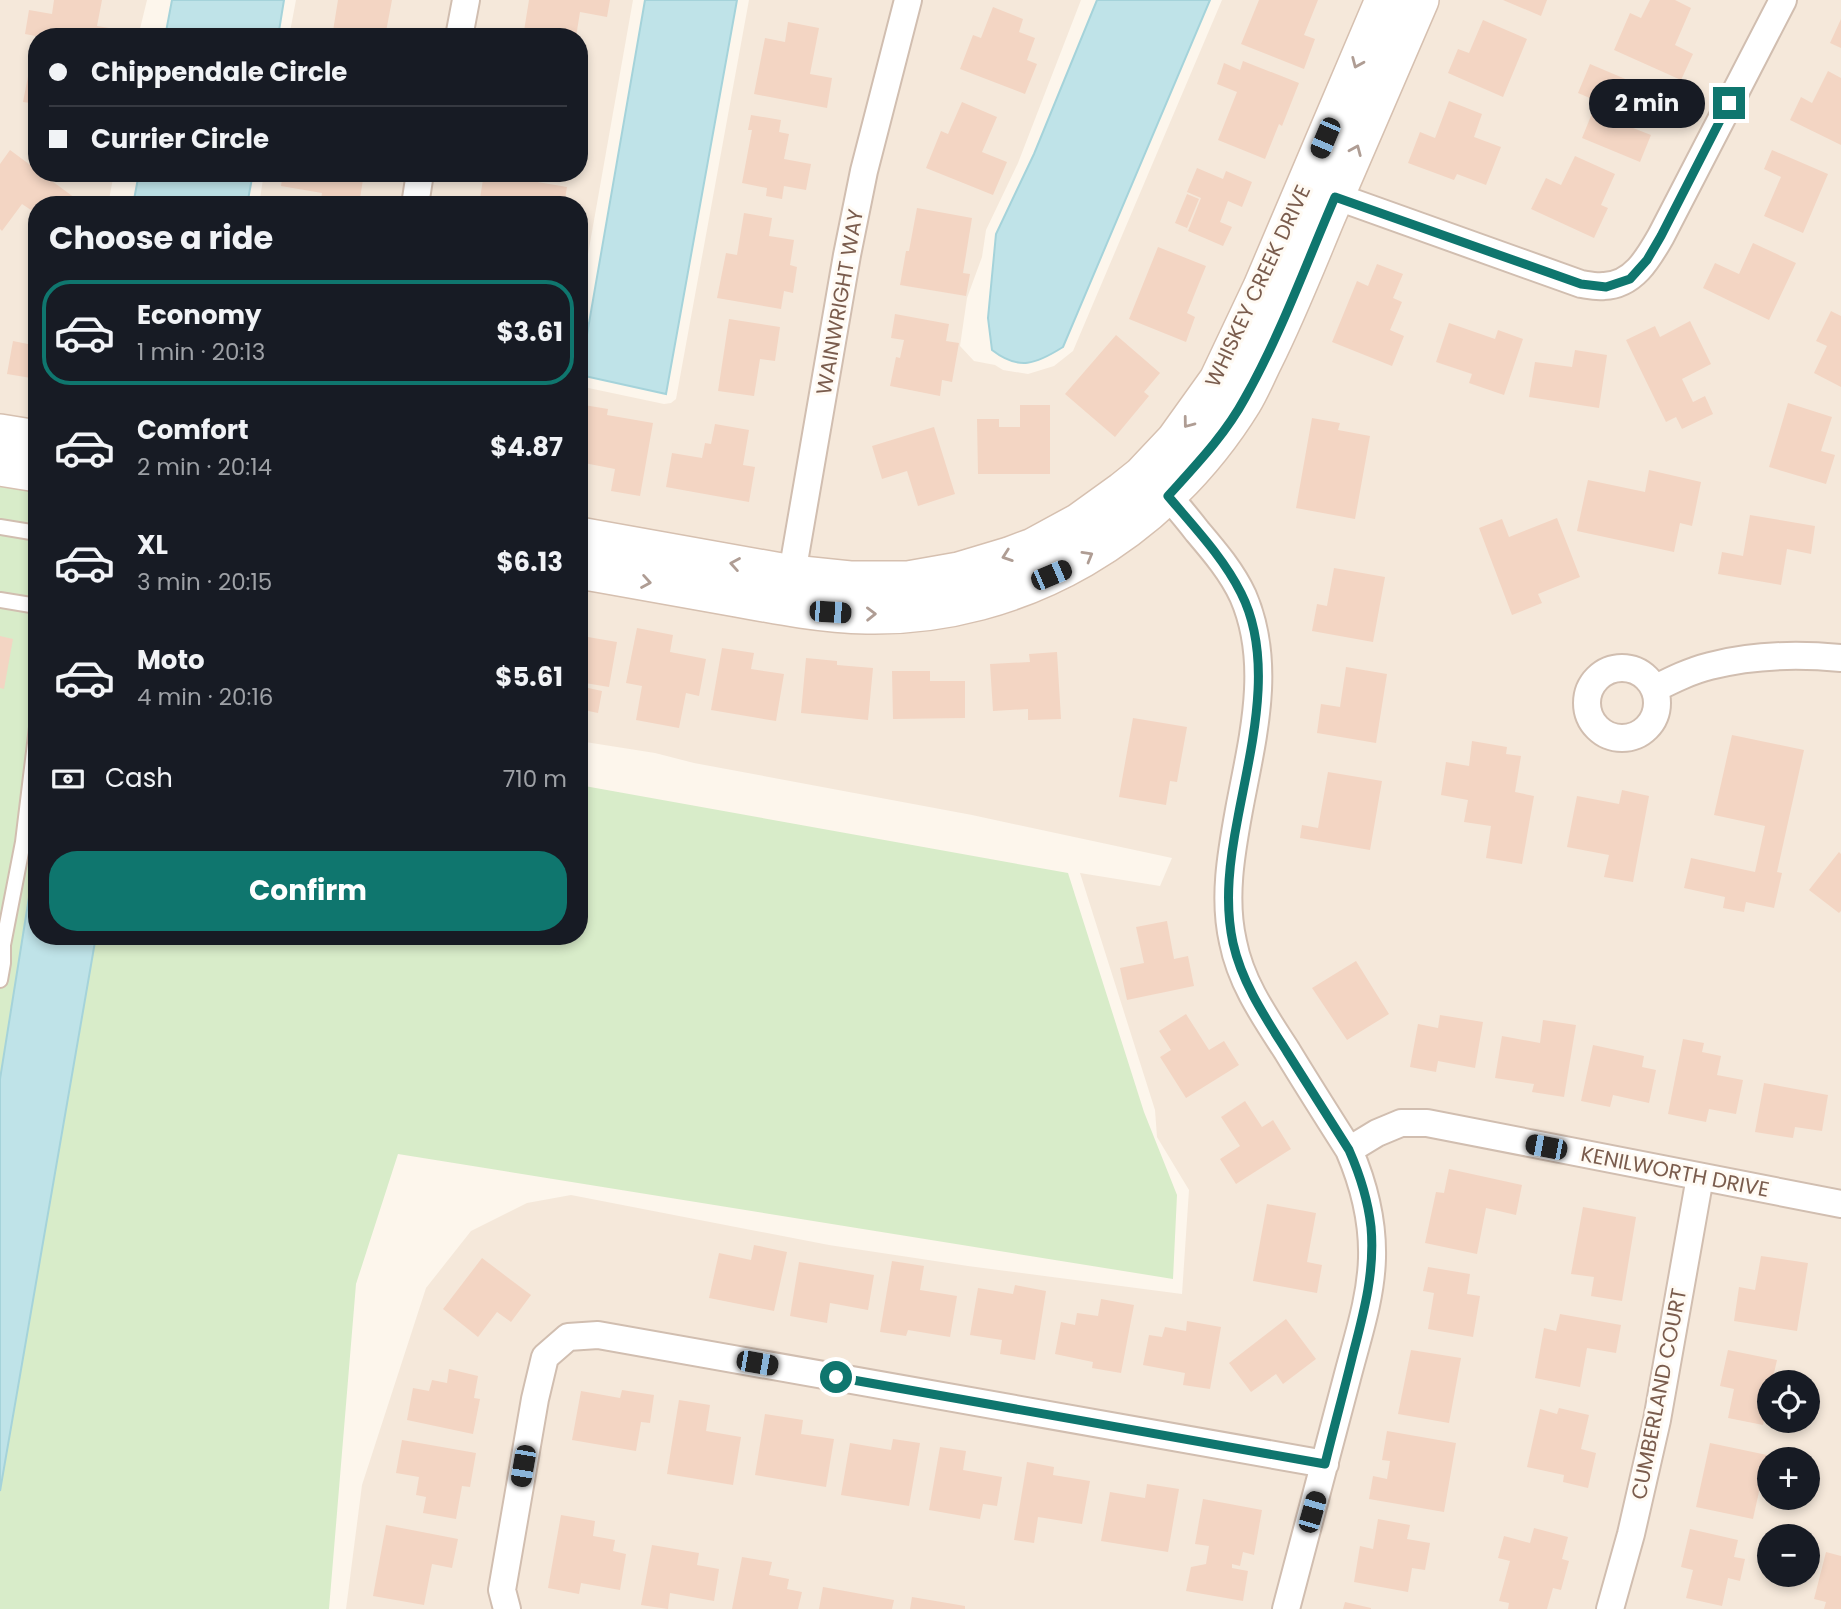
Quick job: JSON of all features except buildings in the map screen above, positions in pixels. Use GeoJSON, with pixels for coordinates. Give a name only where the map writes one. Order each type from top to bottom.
{"type":"FeatureCollection","features":[{"type":"Feature","properties":{"kind":"street"},"geometry":{"type":"LineString","coordinates":[[461,28],[466,0]]}},
{"type":"Feature","properties":{"kind":"street","name":"WAINWRIGHT WAY"},"geometry":{"type":"LineString","coordinates":[[789,591],[863,171],[908,0]]}},
{"type":"Feature","properties":{"kind":"street","name":"WHISKEY CREEK DRIVE"},"geometry":{"type":"LineString","coordinates":[[1320,191],[1384,0]]}},
{"type":"Feature","properties":{"kind":"street","name":"WHISKEY CREEK DRIVE"},"geometry":{"type":"LineString","coordinates":[[588,571],[789,591],[850,580],[908,580],[972,567],[1033,547],[1079,522],[1122,491],[1157,483],[1175,440],[1218,380],[1262,287],[1320,191],[1420,0]]}},
{"type":"Feature","properties":{"kind":"street"},"geometry":{"type":"LineString","coordinates":[[1320,191],[1581,284],[1606,287],[1630,279],[1647,260],[1661,236],[1783,0]]}},
{"type":"Feature","properties":{"kind":"street"},"geometry":{"type":"LineString","coordinates":[[0,433],[28,438]]}},
{"type":"Feature","properties":{"kind":"street"},"geometry":{"type":"LineString","coordinates":[[0,467],[28,472]]}},
{"type":"Feature","properties":{"kind":"street"},"geometry":{"type":"LineString","coordinates":[[1157,483],[1229,571],[1243,596],[1252,623],[1257,653],[1259,685],[1256,718],[1229,880],[1228,908],[1233,943],[1243,977],[1259,1008],[1349,1150],[1367,1199],[1371,1228],[1369,1292],[1286,1609]]}},
{"type":"Feature","properties":{"kind":"street","name":"WHISKEY CREEK DRIVE"},"geometry":{"type":"LineString","coordinates":[[588,538],[789,591]]}},
{"type":"Feature","properties":{"kind":"street"},"geometry":{"type":"LineString","coordinates":[[1654,689],[1682,675],[1733,660],[1793,656],[1841,658]]}},
{"type":"Feature","properties":{"kind":"street","name":"KENILWORTH DRIVE"},"geometry":{"type":"LineString","coordinates":[[1349,1150],[1377,1133],[1401,1123],[1427,1123],[1841,1204]]}},
{"type":"Feature","properties":{"kind":"street","name":"CUMBERLAND COURT"},"geometry":{"type":"LineString","coordinates":[[1609,1609],[1631,1534],[1657,1420],[1700,1177]]}},
{"type":"Feature","properties":{"kind":"street"},"geometry":{"type":"LineString","coordinates":[[507,1609],[502,1590],[535,1399],[545,1357],[568,1338],[598,1335],[1325,1464]]}},
{"type":"Feature","properties":{"kind":"lane"},"geometry":{"type":"LineString","coordinates":[[0,527],[28,532]]}},
{"type":"Feature","properties":{"kind":"lane"},"geometry":{"type":"LineString","coordinates":[[0,600],[28,605]]}},
{"type":"Feature","properties":{"kind":"lane"},"geometry":{"type":"LineString","coordinates":[[0,980],[3,963],[1,944],[23,842],[28,801]]}},
{"type":"Feature","properties":{"kind":"shaded area"},"geometry":{"type":"Polygon","coordinates":[[[0,0],[147,0],[140,28],[28,28],[28,182],[112,182],[110,196],[28,196],[28,426],[0,421],[0,0]]]}},
{"type":"Feature","properties":{"kind":"shaded area"},"geometry":{"type":"Polygon","coordinates":[[[296,0],[633,0],[588,254],[588,196],[260,196],[263,182],[588,182],[588,28],[291,28],[296,0]]]}},
{"type":"Feature","properties":{"kind":"shaded area"},"geometry":{"type":"Polygon","coordinates":[[[749,0],[1081,0],[1018,163],[986,230],[982,257],[967,298],[960,346],[974,361],[1028,374],[1054,366],[1073,351],[1222,0],[1370,0],[1206,375],[1165,432],[1072,512],[955,559],[850,568],[588,525],[588,388],[664,404],[676,399],[749,0]]]}},
{"type":"Feature","properties":{"kind":"shaded area"},"geometry":{"type":"Polygon","coordinates":[[[1435,0],[1841,0],[1841,1609],[346,1609],[362,1485],[426,1288],[471,1231],[527,1203],[571,1195],[829,1245],[1182,1294],[1189,1190],[1157,1137],[1155,1110],[1080,873],[1160,886],[1172,858],[972,815],[588,742],[588,582],[1103,562],[1435,0]]]}},
{"type":"Feature","properties":{"kind":"green space"},"geometry":{"type":"Polygon","coordinates":[[[0,482],[28,487],[28,945],[588,945],[588,787],[1068,873],[1144,1112],[1177,1195],[1173,1279],[398,1154],[356,1284],[329,1609],[0,1609],[0,482]]]}},
{"type":"Feature","properties":{"kind":"water"},"geometry":{"type":"Polygon","coordinates":[[[172,0],[284,0],[279,28],[167,28],[172,0]]]}},
{"type":"Feature","properties":{"kind":"water"},"geometry":{"type":"Polygon","coordinates":[[[645,0],[737,0],[666,394],[588,377],[588,329],[645,0]]]}},
{"type":"Feature","properties":{"kind":"water"},"geometry":{"type":"Polygon","coordinates":[[[1097,0],[1210,0],[1063,347],[1036,361],[1019,363],[992,350],[988,318],[996,234],[1034,154],[1097,0]]]}},
{"type":"Feature","properties":{"kind":"water"},"geometry":{"type":"Polygon","coordinates":[[[137,182],[251,182],[249,196],[135,196],[137,182]]]}},
{"type":"Feature","properties":{"kind":"water"},"geometry":{"type":"Polygon","coordinates":[[[28,903],[28,945],[94,945],[0,1491],[0,1079],[28,903]]]}},
{"type":"Feature","properties":{"kind":"route"},"geometry":{"type":"LineString","coordinates":[[836,1377],[1325,1464],[1369,1292],[1372,1260],[1367,1199],[1349,1150],[1259,1008],[1243,977],[1233,943],[1228,908],[1229,880],[1256,718],[1259,685],[1257,653],[1252,623],[1243,596],[1229,571],[1168,496],[1202,459],[1245,399],[1278,332],[1335,197],[1581,284],[1606,287],[1630,279],[1647,260],[1729,103]]}}]}
